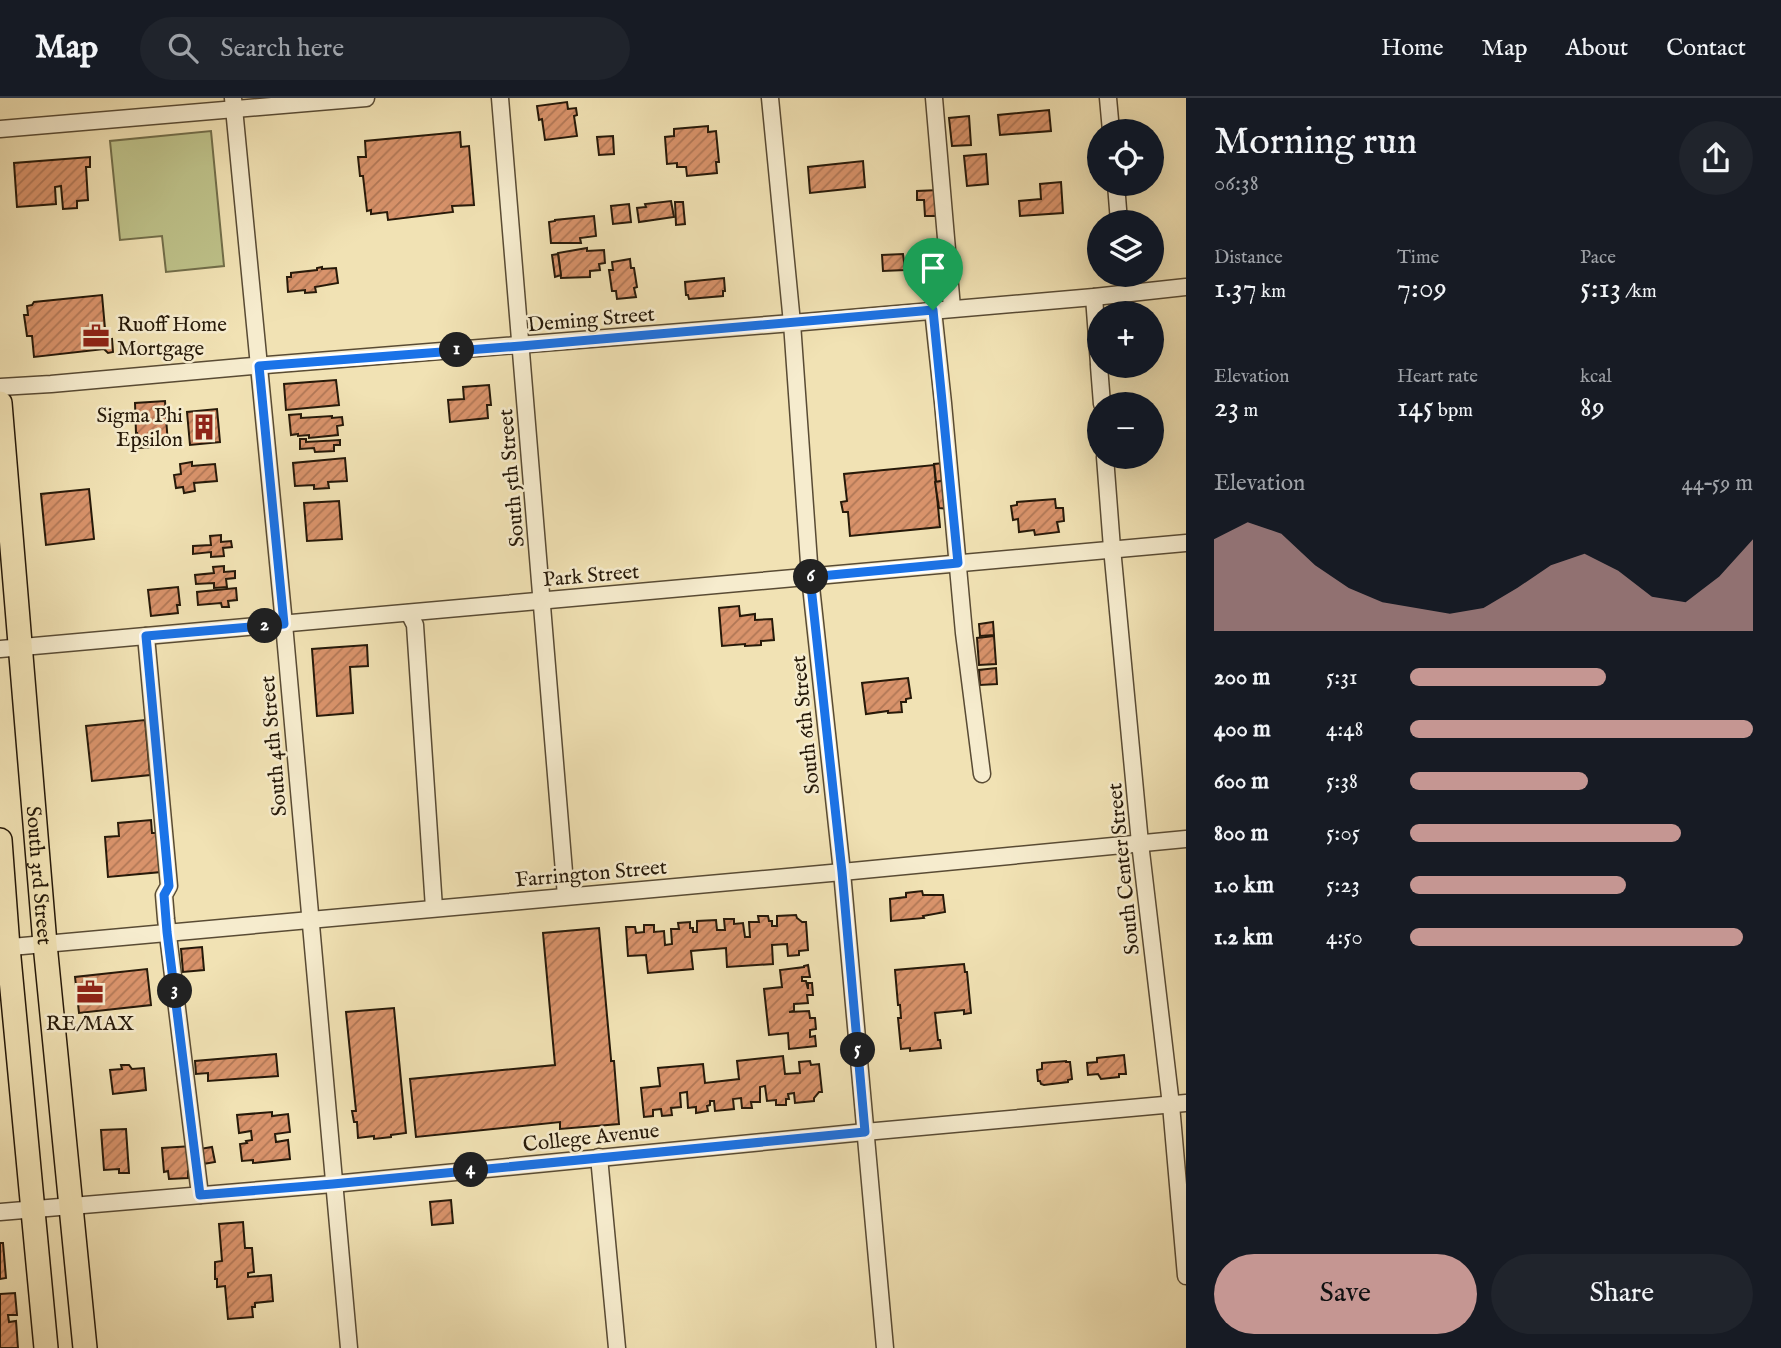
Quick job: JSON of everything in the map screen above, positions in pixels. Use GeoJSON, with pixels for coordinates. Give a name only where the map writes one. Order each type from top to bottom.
{"type":"FeatureCollection","features":[{"type":"Feature","properties":{"kind":"highway","name":"South 3rd Street"},"geometry":{"type":"LineString","coordinates":[[0,403],[11,648],[45,944],[85,1348]]}},
{"type":"Feature","properties":{"kind":"highway","name":"South 3rd Street"},"geometry":{"type":"LineString","coordinates":[[0,840],[4,947],[46,1348]]}},
{"type":"Feature","properties":{"kind":"street"},"geometry":{"type":"LineString","coordinates":[[0,129],[233,104],[366,98]]}},
{"type":"Feature","properties":{"kind":"street","name":"South 5th Street"},"geometry":{"type":"LineString","coordinates":[[500,98],[566,896]]}},
{"type":"Feature","properties":{"kind":"street","name":"South 6th Street"},"geometry":{"type":"LineString","coordinates":[[770,98],[792,323],[810,577],[842,872],[885,1348]]}},
{"type":"Feature","properties":{"kind":"street"},"geometry":{"type":"LineString","coordinates":[[934,98],[953,308]]}},
{"type":"Feature","properties":{"kind":"street"},"geometry":{"type":"LineString","coordinates":[[1108,98],[1110,119]]}},
{"type":"Feature","properties":{"kind":"street","name":"South 4th Street"},"geometry":{"type":"LineString","coordinates":[[233,104],[284,624],[349,1348]]}},
{"type":"Feature","properties":{"kind":"street"},"geometry":{"type":"LineString","coordinates":[[1125,287],[1125,292]]}},
{"type":"Feature","properties":{"kind":"street","name":"Deming Street"},"geometry":{"type":"LineString","coordinates":[[0,387],[521,346],[1186,287]]}},
{"type":"Feature","properties":{"kind":"street"},"geometry":{"type":"LineString","coordinates":[[1094,297],[1094,301]]}},
{"type":"Feature","properties":{"kind":"street"},"geometry":{"type":"LineString","coordinates":[[933,310],[964,633],[982,774]]}},
{"type":"Feature","properties":{"kind":"street","name":"South Center Street"},"geometry":{"type":"LineString","coordinates":[[1106,469],[1140,843],[1178,1104],[1186,1276]]}},
{"type":"Feature","properties":{"kind":"street","name":"Park Street"},"geometry":{"type":"LineString","coordinates":[[11,648],[1186,543]]}},
{"type":"Feature","properties":{"kind":"street"},"geometry":{"type":"LineString","coordinates":[[409,613],[415,625],[435,908]]}},
{"type":"Feature","properties":{"kind":"street"},"geometry":{"type":"LineString","coordinates":[[146,636],[169,886],[164,895],[167,932],[200,1195]]}},
{"type":"Feature","properties":{"kind":"street","name":"Farrington Street"},"geometry":{"type":"LineString","coordinates":[[4,947],[1186,839]]}},
{"type":"Feature","properties":{"kind":"street","name":"College Avenue"},"geometry":{"type":"LineString","coordinates":[[0,1212],[333,1184],[1178,1104]]}},
{"type":"Feature","properties":{"kind":"street"},"geometry":{"type":"LineString","coordinates":[[599,1157],[617,1348]]}},
{"type":"Feature","properties":{"kind":"green space"},"geometry":{"type":"Polygon","coordinates":[[[211,131],[224,266],[166,272],[162,236],[120,240],[110,141],[211,131]]]}},
{"type":"Feature","properties":{"kind":"building"},"geometry":{"type":"Polygon","coordinates":[[[567,102],[568,109],[576,108],[577,115],[574,116],[577,136],[545,140],[537,106],[567,102]]]}},
{"type":"Feature","properties":{"kind":"building"},"geometry":{"type":"Polygon","coordinates":[[[1049,110],[1051,131],[1000,135],[998,115],[1049,110]]]}},
{"type":"Feature","properties":{"kind":"building"},"geometry":{"type":"Polygon","coordinates":[[[969,116],[971,145],[952,146],[949,118],[969,116]]]}},
{"type":"Feature","properties":{"kind":"building"},"geometry":{"type":"Polygon","coordinates":[[[708,126],[708,132],[716,131],[719,162],[716,162],[717,173],[687,176],[686,167],[677,167],[677,163],[667,164],[665,137],[674,136],[674,129],[708,126]]]}},
{"type":"Feature","properties":{"kind":"building"},"geometry":{"type":"Polygon","coordinates":[[[460,132],[461,147],[469,146],[474,205],[452,206],[453,212],[388,220],[387,212],[371,214],[371,210],[367,211],[358,157],[366,157],[365,141],[460,132]]]}},
{"type":"Feature","properties":{"kind":"building"},"geometry":{"type":"Polygon","coordinates":[[[613,136],[614,154],[599,155],[597,137],[613,136]]]}},
{"type":"Feature","properties":{"kind":"building"},"geometry":{"type":"Polygon","coordinates":[[[986,154],[988,184],[967,186],[964,156],[986,154]]]}},
{"type":"Feature","properties":{"kind":"building"},"geometry":{"type":"Polygon","coordinates":[[[90,157],[90,167],[86,167],[88,200],[77,201],[77,208],[63,209],[61,186],[55,187],[56,204],[17,207],[14,163],[90,157]]]}},
{"type":"Feature","properties":{"kind":"building"},"geometry":{"type":"Polygon","coordinates":[[[863,161],[865,187],[810,193],[808,167],[863,161]]]}},
{"type":"Feature","properties":{"kind":"building"},"geometry":{"type":"Polygon","coordinates":[[[1061,182],[1063,213],[1020,216],[1019,201],[1041,199],[1040,184],[1061,182]]]}},
{"type":"Feature","properties":{"kind":"building"},"geometry":{"type":"Polygon","coordinates":[[[939,190],[940,216],[925,216],[924,200],[917,200],[917,191],[939,190]]]}},
{"type":"Feature","properties":{"kind":"building"},"geometry":{"type":"Polygon","coordinates":[[[671,201],[674,217],[639,222],[637,208],[646,207],[645,204],[671,201]]]}},
{"type":"Feature","properties":{"kind":"building"},"geometry":{"type":"Polygon","coordinates":[[[675,202],[683,202],[685,224],[676,225],[675,202]]]}},
{"type":"Feature","properties":{"kind":"building"},"geometry":{"type":"Polygon","coordinates":[[[629,204],[631,222],[613,224],[611,206],[629,204]]]}},
{"type":"Feature","properties":{"kind":"building"},"geometry":{"type":"Polygon","coordinates":[[[594,216],[596,236],[580,238],[581,243],[551,243],[549,222],[594,216]]]}},
{"type":"Feature","properties":{"kind":"building"},"geometry":{"type":"Polygon","coordinates":[[[587,248],[587,251],[604,250],[605,263],[599,264],[600,270],[590,271],[590,277],[561,278],[558,253],[587,248]]]}},
{"type":"Feature","properties":{"kind":"building"},"geometry":{"type":"Polygon","coordinates":[[[558,254],[561,275],[555,277],[552,255],[558,254]]]}},
{"type":"Feature","properties":{"kind":"building"},"geometry":{"type":"Polygon","coordinates":[[[903,254],[905,270],[883,271],[882,255],[903,254]]]}},
{"type":"Feature","properties":{"kind":"building"},"geometry":{"type":"Polygon","coordinates":[[[630,259],[637,287],[634,288],[636,297],[617,299],[616,291],[612,291],[609,270],[613,270],[612,262],[630,259]]]}},
{"type":"Feature","properties":{"kind":"building"},"geometry":{"type":"Polygon","coordinates":[[[322,267],[336,268],[338,283],[315,287],[316,292],[288,292],[287,277],[291,277],[291,273],[322,267]]]}},
{"type":"Feature","properties":{"kind":"building"},"geometry":{"type":"Polygon","coordinates":[[[724,278],[723,296],[689,299],[686,295],[685,282],[724,278]]]}},
{"type":"Feature","properties":{"kind":"building"},"geometry":{"type":"Polygon","coordinates":[[[102,295],[106,340],[112,339],[113,352],[108,353],[104,349],[34,357],[32,336],[27,336],[24,315],[28,315],[27,306],[34,302],[102,295]]]}},
{"type":"Feature","properties":{"kind":"building"},"geometry":{"type":"Polygon","coordinates":[[[336,380],[339,405],[286,410],[284,384],[336,380]]]}},
{"type":"Feature","properties":{"kind":"building"},"geometry":{"type":"Polygon","coordinates":[[[489,385],[491,405],[487,405],[488,418],[450,422],[448,400],[464,399],[463,387],[489,385]]]}},
{"type":"Feature","properties":{"kind":"building"},"geometry":{"type":"Polygon","coordinates":[[[165,401],[168,446],[139,448],[135,403],[165,401]]]}},
{"type":"Feature","properties":{"kind":"building","name":"Sigma Phi Epsilon"},"geometry":{"type":"Polygon","coordinates":[[[217,409],[220,442],[190,445],[187,412],[217,409]]]}},
{"type":"Feature","properties":{"kind":"building"},"geometry":{"type":"Polygon","coordinates":[[[301,414],[301,418],[342,417],[343,425],[337,426],[338,435],[309,438],[309,435],[291,435],[289,415],[301,414]]]}},
{"type":"Feature","properties":{"kind":"building"},"geometry":{"type":"Polygon","coordinates":[[[300,439],[306,439],[306,442],[340,440],[340,445],[334,445],[334,451],[315,452],[314,448],[300,449],[300,439]]]}},
{"type":"Feature","properties":{"kind":"building"},"geometry":{"type":"Polygon","coordinates":[[[345,458],[347,481],[328,482],[329,488],[314,489],[314,485],[295,486],[293,463],[345,458]]]}},
{"type":"Feature","properties":{"kind":"building"},"geometry":{"type":"Polygon","coordinates":[[[192,462],[192,466],[215,464],[217,481],[194,483],[195,491],[184,493],[183,487],[176,488],[174,475],[181,474],[180,464],[192,462]]]}},
{"type":"Feature","properties":{"kind":"building"},"geometry":{"type":"Polygon","coordinates":[[[944,463],[946,481],[936,482],[934,464],[944,463]]]}},
{"type":"Feature","properties":{"kind":"building"},"geometry":{"type":"Polygon","coordinates":[[[934,465],[940,527],[850,536],[848,512],[843,512],[841,502],[847,501],[844,474],[934,465]]]}},
{"type":"Feature","properties":{"kind":"building"},"geometry":{"type":"Polygon","coordinates":[[[947,480],[949,509],[939,508],[935,482],[947,480]]]}},
{"type":"Feature","properties":{"kind":"building"},"geometry":{"type":"Polygon","coordinates":[[[89,489],[94,539],[46,545],[41,494],[89,489]]]}},
{"type":"Feature","properties":{"kind":"building"},"geometry":{"type":"Polygon","coordinates":[[[1055,499],[1056,508],[1063,508],[1064,521],[1057,522],[1059,532],[1035,535],[1034,530],[1019,532],[1018,519],[1013,520],[1011,506],[1017,505],[1017,502],[1055,499]]]}},
{"type":"Feature","properties":{"kind":"building"},"geometry":{"type":"Polygon","coordinates":[[[339,501],[342,539],[307,541],[304,503],[339,501]]]}},
{"type":"Feature","properties":{"kind":"building"},"geometry":{"type":"Polygon","coordinates":[[[221,535],[221,542],[231,541],[232,547],[223,548],[224,556],[211,557],[211,552],[193,554],[193,546],[211,545],[210,536],[221,535]]]}},
{"type":"Feature","properties":{"kind":"building"},"geometry":{"type":"Polygon","coordinates":[[[224,566],[224,572],[235,571],[235,578],[226,579],[227,587],[214,588],[214,583],[196,584],[195,575],[214,573],[213,567],[224,566]]]}},
{"type":"Feature","properties":{"kind":"building"},"geometry":{"type":"Polygon","coordinates":[[[178,587],[178,613],[151,616],[148,590],[178,587]]]}},
{"type":"Feature","properties":{"kind":"building"},"geometry":{"type":"Polygon","coordinates":[[[236,588],[237,600],[228,601],[229,607],[222,607],[221,603],[198,605],[197,592],[236,588]]]}},
{"type":"Feature","properties":{"kind":"building"},"geometry":{"type":"Polygon","coordinates":[[[739,606],[740,616],[755,614],[755,620],[772,619],[774,640],[761,641],[761,645],[722,646],[719,608],[739,606]]]}},
{"type":"Feature","properties":{"kind":"building"},"geometry":{"type":"Polygon","coordinates":[[[993,622],[994,635],[980,636],[979,624],[993,622]]]}},
{"type":"Feature","properties":{"kind":"building"},"geometry":{"type":"Polygon","coordinates":[[[994,636],[996,664],[979,665],[977,638],[994,636]]]}},
{"type":"Feature","properties":{"kind":"building"},"geometry":{"type":"Polygon","coordinates":[[[367,645],[368,666],[350,667],[353,713],[317,716],[312,649],[367,645]]]}},
{"type":"Feature","properties":{"kind":"building"},"geometry":{"type":"Polygon","coordinates":[[[996,668],[997,684],[980,685],[979,670],[996,668]]]}},
{"type":"Feature","properties":{"kind":"building"},"geometry":{"type":"Polygon","coordinates":[[[908,678],[911,698],[901,702],[902,712],[866,714],[862,683],[908,678]]]}},
{"type":"Feature","properties":{"kind":"building"},"geometry":{"type":"Polygon","coordinates":[[[145,720],[150,775],[92,781],[86,726],[145,720]]]}},
{"type":"Feature","properties":{"kind":"building"},"geometry":{"type":"Polygon","coordinates":[[[151,820],[152,833],[157,833],[161,872],[108,877],[105,837],[119,836],[118,823],[151,820]]]}},
{"type":"Feature","properties":{"kind":"building"},"geometry":{"type":"Polygon","coordinates":[[[922,891],[923,895],[943,895],[945,912],[923,916],[924,918],[891,921],[890,899],[922,891]]]}},
{"type":"Feature","properties":{"kind":"building"},"geometry":{"type":"Polygon","coordinates":[[[796,915],[802,922],[806,922],[808,950],[799,951],[799,955],[788,956],[787,944],[772,945],[773,964],[727,967],[726,948],[691,951],[693,969],[648,973],[646,955],[628,956],[626,927],[635,927],[636,933],[644,932],[644,925],[654,925],[654,932],[664,931],[665,945],[672,944],[671,929],[679,929],[678,923],[690,922],[690,928],[697,932],[697,921],[716,920],[717,930],[725,930],[724,919],[734,919],[734,924],[743,923],[745,937],[750,937],[749,922],[759,922],[758,916],[768,916],[772,926],[777,926],[777,916],[796,915]]]}},
{"type":"Feature","properties":{"kind":"building"},"geometry":{"type":"Polygon","coordinates":[[[599,928],[619,1124],[560,1129],[560,1122],[416,1137],[410,1079],[555,1065],[543,933],[599,928]]]}},
{"type":"Feature","properties":{"kind":"building"},"geometry":{"type":"Polygon","coordinates":[[[202,947],[204,970],[183,972],[181,949],[202,947]]]}},
{"type":"Feature","properties":{"kind":"building"},"geometry":{"type":"Polygon","coordinates":[[[964,964],[971,1013],[964,1014],[964,1010],[935,1013],[941,1048],[910,1051],[910,1048],[901,1049],[898,1018],[901,1018],[895,970],[964,964]]]}},
{"type":"Feature","properties":{"kind":"building"},"geometry":{"type":"Polygon","coordinates":[[[808,965],[810,977],[802,977],[802,981],[806,981],[808,989],[808,983],[812,983],[813,995],[807,995],[808,1003],[794,1004],[794,1011],[789,1012],[809,1011],[810,1018],[815,1018],[816,1029],[810,1030],[810,1037],[815,1036],[816,1046],[789,1049],[788,1033],[769,1035],[764,989],[782,987],[780,970],[808,965]]]}},
{"type":"Feature","properties":{"kind":"building"},"geometry":{"type":"Polygon","coordinates":[[[147,969],[151,1005],[79,1013],[75,977],[147,969]]]}},
{"type":"Feature","properties":{"kind":"building"},"geometry":{"type":"Polygon","coordinates":[[[394,1008],[406,1133],[374,1139],[374,1136],[358,1138],[357,1122],[354,1122],[352,1111],[356,1111],[346,1012],[394,1008]]]}},
{"type":"Feature","properties":{"kind":"building"},"geometry":{"type":"Polygon","coordinates":[[[276,1054],[278,1076],[208,1081],[208,1073],[196,1074],[195,1061],[276,1054]]]}},
{"type":"Feature","properties":{"kind":"building"},"geometry":{"type":"Polygon","coordinates":[[[1124,1055],[1126,1074],[1101,1079],[1098,1074],[1088,1075],[1087,1063],[1097,1062],[1097,1058],[1124,1055]]]}},
{"type":"Feature","properties":{"kind":"building"},"geometry":{"type":"Polygon","coordinates":[[[783,1056],[785,1074],[800,1073],[799,1062],[819,1064],[822,1092],[819,1092],[814,1101],[795,1103],[794,1093],[788,1094],[786,1105],[776,1105],[776,1100],[767,1101],[765,1086],[760,1087],[760,1102],[751,1102],[752,1108],[742,1108],[741,1098],[733,1099],[734,1109],[715,1111],[714,1101],[710,1101],[708,1111],[696,1113],[696,1107],[688,1108],[687,1092],[680,1093],[681,1107],[671,1108],[672,1115],[662,1116],[661,1109],[653,1110],[653,1116],[644,1117],[641,1088],[660,1086],[658,1068],[703,1064],[705,1083],[739,1079],[737,1061],[783,1056]]]}},
{"type":"Feature","properties":{"kind":"building"},"geometry":{"type":"Polygon","coordinates":[[[1070,1062],[1072,1079],[1068,1082],[1044,1085],[1038,1081],[1037,1070],[1042,1069],[1042,1063],[1070,1062]]]}},
{"type":"Feature","properties":{"kind":"building"},"geometry":{"type":"Polygon","coordinates":[[[121,1065],[129,1065],[132,1069],[144,1068],[146,1090],[113,1094],[110,1070],[122,1069],[121,1065]]]}},
{"type":"Feature","properties":{"kind":"building"},"geometry":{"type":"Polygon","coordinates":[[[272,1112],[272,1116],[288,1114],[290,1132],[275,1134],[276,1142],[288,1140],[290,1159],[253,1163],[253,1160],[242,1161],[240,1144],[252,1140],[251,1131],[239,1133],[237,1115],[272,1112]]]}},
{"type":"Feature","properties":{"kind":"building"},"geometry":{"type":"Polygon","coordinates":[[[126,1129],[129,1173],[119,1173],[119,1169],[104,1170],[101,1130],[126,1129]]]}},
{"type":"Feature","properties":{"kind":"building"},"geometry":{"type":"Polygon","coordinates":[[[192,1146],[194,1170],[188,1171],[188,1178],[169,1179],[168,1171],[164,1172],[162,1148],[192,1146]]]}},
{"type":"Feature","properties":{"kind":"building"},"geometry":{"type":"Polygon","coordinates":[[[212,1147],[215,1162],[203,1164],[200,1149],[212,1147]]]}},
{"type":"Feature","properties":{"kind":"building"},"geometry":{"type":"Polygon","coordinates":[[[451,1200],[453,1223],[432,1225],[430,1202],[451,1200]]]}},
{"type":"Feature","properties":{"kind":"building"},"geometry":{"type":"Polygon","coordinates":[[[243,1222],[245,1248],[252,1248],[254,1272],[248,1273],[248,1277],[271,1275],[273,1301],[255,1303],[255,1307],[252,1307],[253,1317],[228,1319],[225,1286],[217,1287],[215,1279],[215,1262],[222,1261],[219,1224],[243,1222]]]}},
{"type":"Feature","properties":{"kind":"building"},"geometry":{"type":"Polygon","coordinates":[[[0,1243],[3,1243],[6,1278],[0,1279],[0,1243]]]}},
{"type":"Feature","properties":{"kind":"building"},"geometry":{"type":"Polygon","coordinates":[[[15,1293],[17,1315],[8,1315],[9,1322],[16,1321],[18,1348],[0,1348],[0,1294],[15,1293]]]}},
{"type":"Feature","properties":{"kind":"place","name":"Ruoff Home Mortgage"},"geometry":{"type":"Point","coordinates":[96,336]}},
{"type":"Feature","properties":{"kind":"place","name":"Sigma Phi Epsilon"},"geometry":{"type":"Point","coordinates":[204,427]}},
{"type":"Feature","properties":{"kind":"place","name":"RE/MAX"},"geometry":{"type":"Point","coordinates":[90,992]}},
{"type":"Feature","properties":{"kind":"route"},"geometry":{"type":"LineString","coordinates":[[933,310],[958,563],[810,577],[842,872],[865,1132],[200,1195],[167,932],[164,895],[169,886],[146,636],[284,624],[259,366],[933,310]]}}]}
